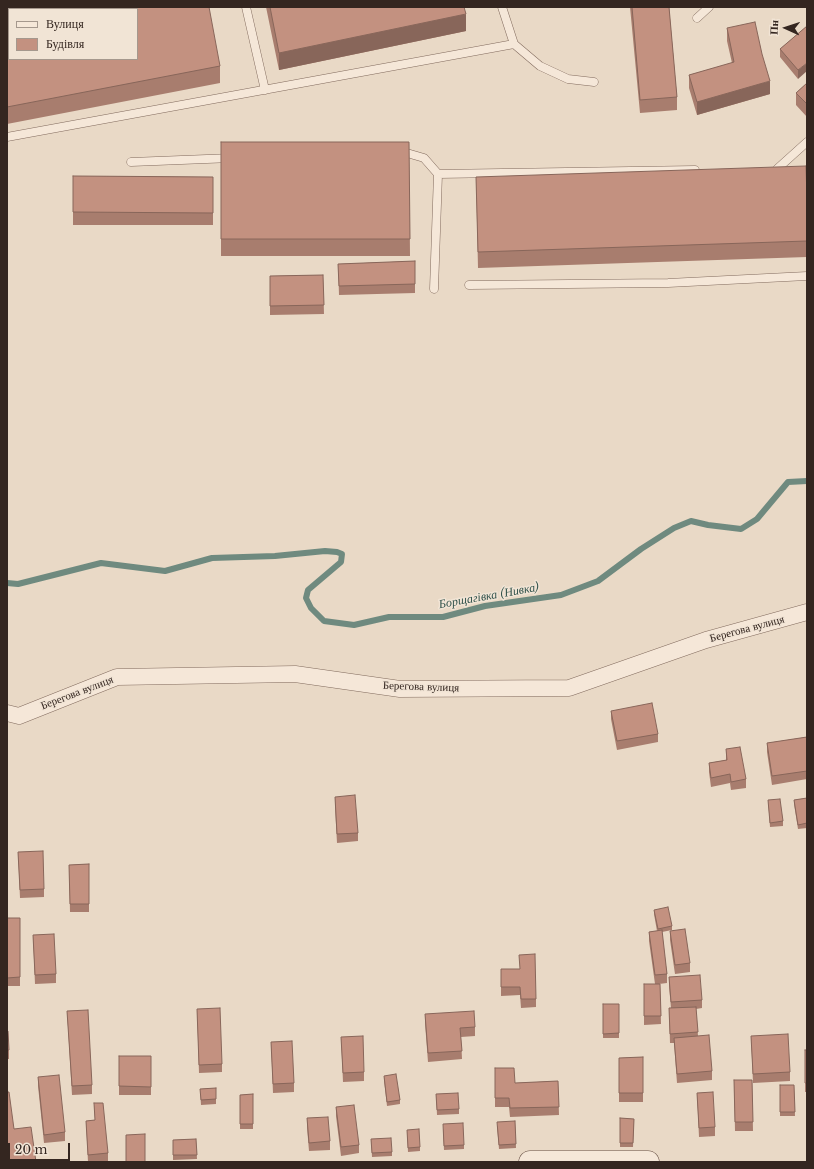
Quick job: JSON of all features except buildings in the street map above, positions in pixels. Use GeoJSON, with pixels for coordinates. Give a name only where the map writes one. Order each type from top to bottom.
{"type":"FeatureCollection","features":[{"type":"Feature","properties":{"kind":"street","name":"Берегова вулиця"},"geometry":{"type":"LineString","coordinates":[[7,712],[19,716],[117,677],[295,674],[400,688],[570,688],[706,640],[807,612]]}},
{"type":"Feature","properties":{"kind":"street"},"geometry":{"type":"LineString","coordinates":[[530,1162],[648,1162]]}},
{"type":"Feature","properties":{"kind":"lane"},"geometry":{"type":"LineString","coordinates":[[246,7],[264,90]]}},
{"type":"Feature","properties":{"kind":"lane"},"geometry":{"type":"LineString","coordinates":[[502,7],[514,44],[540,66],[568,79],[594,82]]}},
{"type":"Feature","properties":{"kind":"lane"},"geometry":{"type":"LineString","coordinates":[[697,18],[709,7]]}},
{"type":"Feature","properties":{"kind":"lane"},"geometry":{"type":"LineString","coordinates":[[7,137],[514,44]]}},
{"type":"Feature","properties":{"kind":"lane"},"geometry":{"type":"LineString","coordinates":[[792,169],[773,169],[807,142]]}},
{"type":"Feature","properties":{"kind":"lane"},"geometry":{"type":"LineString","coordinates":[[394,151],[401,151],[424,158],[438,174],[434,289]]}},
{"type":"Feature","properties":{"kind":"lane"},"geometry":{"type":"LineString","coordinates":[[131,162],[242,158]]}},
{"type":"Feature","properties":{"kind":"lane"},"geometry":{"type":"LineString","coordinates":[[438,174],[706,170]]}},
{"type":"Feature","properties":{"kind":"lane"},"geometry":{"type":"LineString","coordinates":[[469,284],[668,283],[807,276]]}},
{"type":"Feature","properties":{"kind":"waterway","name":"Борщагівка (Нивка)"},"geometry":{"type":"LineString","coordinates":[[7,583],[18,584],[101,563],[165,571],[212,558],[275,556],[325,551],[342,554],[341,562],[308,590],[306,598],[311,608],[324,621],[354,625],[389,617],[443,617],[485,606],[561,595],[598,581],[641,549],[674,528],[691,521],[708,525],[741,529],[757,519],[788,482],[807,481]]}}]}
